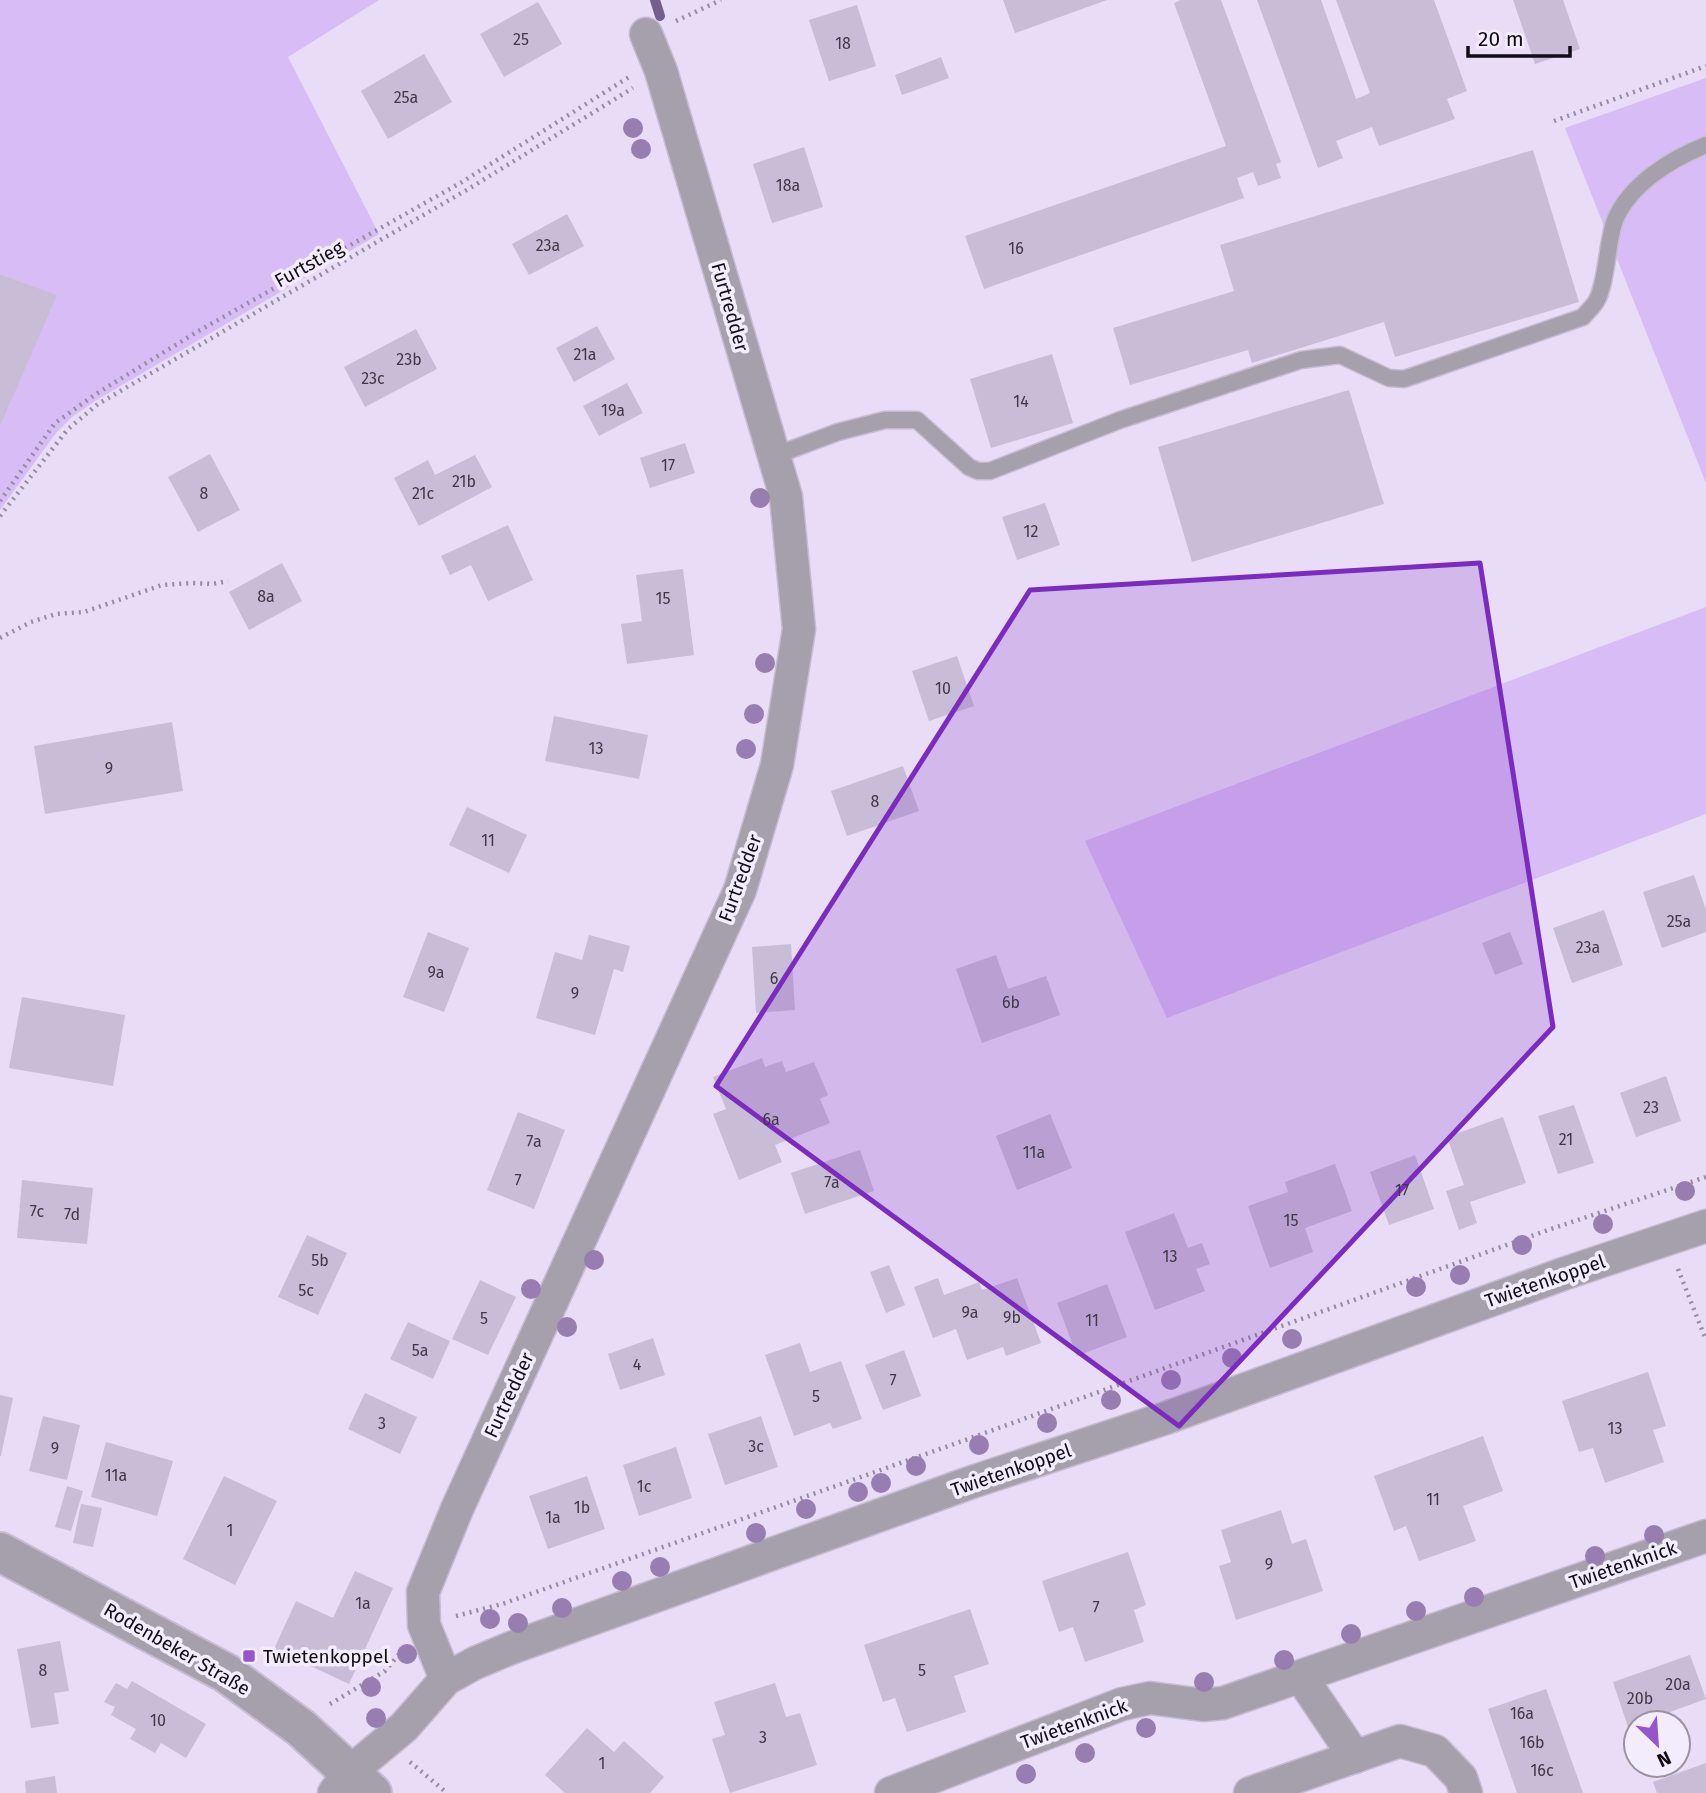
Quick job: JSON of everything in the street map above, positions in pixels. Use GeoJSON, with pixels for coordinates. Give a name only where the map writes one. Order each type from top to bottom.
{"type":"FeatureCollection","features":[{"type":"Feature","properties":{"kind":"street","name":"Furtredder"},"geometry":{"type":"LineString","coordinates":[[446,1679],[424,1625],[423,1592],[457,1509],[740,890],[777,765],[799,629],[786,496],[654,55]]}},
{"type":"Feature","properties":{"kind":"street","name":"Twietenkoppel"},"geometry":{"type":"LineString","coordinates":[[352,1786],[386,1742],[404,1727],[446,1679],[475,1663],[562,1629],[972,1482],[1166,1418],[1563,1274],[1706,1226]]}},
{"type":"Feature","properties":{"kind":"street","name":"Twietenknick"},"geometry":{"type":"LineString","coordinates":[[891,1793],[1122,1704],[1150,1698],[1203,1705],[1223,1703],[1706,1536]]}},
{"type":"Feature","properties":{"kind":"street","name":"Rodenbeker Straße"},"geometry":{"type":"LineString","coordinates":[[0,1552],[226,1673],[301,1728],[352,1786]]}},
{"type":"Feature","properties":{"kind":"street"},"geometry":{"type":"LineString","coordinates":[[1301,1677],[1354,1757]]}},
{"type":"Feature","properties":{"kind":"street"},"geometry":{"type":"LineString","coordinates":[[1250,1793],[1400,1741],[1435,1751],[1461,1778],[1466,1793]]}},
{"type":"Feature","properties":{"kind":"lane"},"geometry":{"type":"LineString","coordinates":[[774,456],[838,432],[885,420],[917,419],[969,467],[978,471],[990,471],[1120,420],[1301,360],[1340,355],[1389,378],[1404,379],[1583,317],[1597,300],[1615,220],[1629,197],[1652,176],[1687,152],[1706,145]]}},
{"type":"Feature","properties":{"kind":"path","name":"Furtstieg"},"geometry":{"type":"LineString","coordinates":[[0,516],[68,429],[98,404],[470,188],[654,55],[722,0]]}},
{"type":"Feature","properties":{"kind":"path"},"geometry":{"type":"LineString","coordinates":[[0,501],[55,423],[96,394],[195,333],[462,181],[654,55]]}},
{"type":"Feature","properties":{"kind":"path"},"geometry":{"type":"LineString","coordinates":[[1554,121],[1706,66]]}},
{"type":"Feature","properties":{"kind":"path"},"geometry":{"type":"LineString","coordinates":[[0,638],[31,622],[56,614],[84,612],[162,585],[228,581]]}},
{"type":"Feature","properties":{"kind":"path"},"geometry":{"type":"LineString","coordinates":[[301,1728],[325,1707],[385,1671],[424,1625],[502,1604],[1551,1229],[1706,1177]]}},
{"type":"Feature","properties":{"kind":"path"},"geometry":{"type":"LineString","coordinates":[[1667,1240],[1706,1340]]}},
{"type":"Feature","properties":{"kind":"path"},"geometry":{"type":"LineString","coordinates":[[386,1742],[447,1793]]}},
{"type":"Feature","properties":{"kind":"highlighted area"},"geometry":{"type":"Polygon","coordinates":[[[1480,563],[1553,1027],[1179,1426],[716,1086],[1030,590],[1480,563]]]}},
{"type":"Feature","properties":{"kind":"shaded area"},"geometry":{"type":"Polygon","coordinates":[[[0,0],[379,0],[288,57],[379,234],[72,417],[56,433],[0,510],[0,427],[56,295],[0,274],[0,0]]]}},
{"type":"Feature","properties":{"kind":"shaded area"},"geometry":{"type":"Polygon","coordinates":[[[1706,78],[1706,483],[1565,128],[1706,78]]]}},
{"type":"Feature","properties":{"kind":"shaded area"},"geometry":{"type":"Polygon","coordinates":[[[1706,607],[1706,814],[1167,1018],[1085,841],[1706,607]]]}},
{"type":"Feature","properties":{"kind":"building"},"geometry":{"type":"Polygon","coordinates":[[[1003,0],[1107,0],[1015,33],[1003,0]]]}},
{"type":"Feature","properties":{"kind":"building"},"geometry":{"type":"Polygon","coordinates":[[[1181,0],[1221,0],[1281,162],[1276,164],[1281,178],[1258,186],[1253,172],[1237,178],[1244,198],[984,289],[965,236],[1226,146],[1174,3],[1181,0]]]}},
{"type":"Feature","properties":{"kind":"building"},"geometry":{"type":"Polygon","coordinates":[[[1257,0],[1321,0],[1356,99],[1370,93],[1336,0],[1434,0],[1467,91],[1447,99],[1455,119],[1379,146],[1372,127],[1336,141],[1343,158],[1318,168],[1257,0]]]}},
{"type":"Feature","properties":{"kind":"building"},"geometry":{"type":"Polygon","coordinates":[[[1513,0],[1563,0],[1580,49],[1535,64],[1513,0]]]}},
{"type":"Feature","properties":{"kind":"building"},"geometry":{"type":"Polygon","coordinates":[[[538,2],[562,44],[504,77],[480,34],[538,2]]]}},
{"type":"Feature","properties":{"kind":"building"},"geometry":{"type":"Polygon","coordinates":[[[857,5],[876,66],[829,81],[809,20],[857,5]]]}},
{"type":"Feature","properties":{"kind":"building"},"geometry":{"type":"Polygon","coordinates":[[[424,54],[452,102],[388,139],[361,91],[424,54]]]}},
{"type":"Feature","properties":{"kind":"building"},"geometry":{"type":"Polygon","coordinates":[[[941,57],[949,78],[902,95],[895,75],[941,57]]]}},
{"type":"Feature","properties":{"kind":"building"},"geometry":{"type":"Polygon","coordinates":[[[804,147],[823,207],[772,223],[753,164],[804,147]]]}},
{"type":"Feature","properties":{"kind":"building"},"geometry":{"type":"Polygon","coordinates":[[[1533,150],[1579,302],[1395,357],[1384,322],[1252,363],[1248,350],[1130,385],[1113,328],[1234,291],[1220,245],[1533,150]]]}},
{"type":"Feature","properties":{"kind":"building"},"geometry":{"type":"Polygon","coordinates":[[[567,214],[584,246],[529,275],[512,244],[567,214]]]}},
{"type":"Feature","properties":{"kind":"building"},"geometry":{"type":"Polygon","coordinates":[[[0,274],[57,295],[0,427],[0,274]]]}},
{"type":"Feature","properties":{"kind":"building"},"geometry":{"type":"Polygon","coordinates":[[[597,326],[615,359],[574,382],[556,348],[597,326]]]}},
{"type":"Feature","properties":{"kind":"building"},"geometry":{"type":"Polygon","coordinates":[[[416,329],[437,369],[365,407],[344,367],[416,329]]]}},
{"type":"Feature","properties":{"kind":"building"},"geometry":{"type":"Polygon","coordinates":[[[1052,354],[1073,423],[991,448],[970,379],[1052,354]]]}},
{"type":"Feature","properties":{"kind":"building"},"geometry":{"type":"Polygon","coordinates":[[[627,383],[643,413],[599,436],[583,406],[627,383]]]}},
{"type":"Feature","properties":{"kind":"building"},"geometry":{"type":"Polygon","coordinates":[[[1349,390],[1384,504],[1192,562],[1158,447],[1349,390]]]}},
{"type":"Feature","properties":{"kind":"building"},"geometry":{"type":"Polygon","coordinates":[[[685,443],[695,473],[650,488],[640,458],[685,443]]]}},
{"type":"Feature","properties":{"kind":"building"},"geometry":{"type":"Polygon","coordinates":[[[210,454],[240,510],[198,532],[168,477],[210,454]]]}},
{"type":"Feature","properties":{"kind":"building"},"geometry":{"type":"Polygon","coordinates":[[[475,455],[492,487],[419,526],[394,478],[428,460],[435,475],[475,455]]]}},
{"type":"Feature","properties":{"kind":"building"},"geometry":{"type":"Polygon","coordinates":[[[1045,503],[1060,545],[1017,560],[1002,517],[1045,503]]]}},
{"type":"Feature","properties":{"kind":"building"},"geometry":{"type":"Polygon","coordinates":[[[508,525],[533,580],[488,601],[471,565],[450,575],[441,556],[508,525]]]}},
{"type":"Feature","properties":{"kind":"building"},"geometry":{"type":"Polygon","coordinates":[[[282,563],[302,601],[249,630],[229,592],[282,563]]]}},
{"type":"Feature","properties":{"kind":"building"},"geometry":{"type":"Polygon","coordinates":[[[683,569],[694,655],[627,664],[621,624],[642,621],[636,575],[683,569]]]}},
{"type":"Feature","properties":{"kind":"building"},"geometry":{"type":"Polygon","coordinates":[[[957,656],[974,706],[929,721],[912,671],[957,656]]]}},
{"type":"Feature","properties":{"kind":"building"},"geometry":{"type":"Polygon","coordinates":[[[554,716],[648,735],[639,779],[545,761],[554,716]]]}},
{"type":"Feature","properties":{"kind":"building"},"geometry":{"type":"Polygon","coordinates":[[[172,722],[183,791],[45,814],[34,746],[172,722]]]}},
{"type":"Feature","properties":{"kind":"building"},"geometry":{"type":"Polygon","coordinates":[[[903,766],[919,811],[847,836],[831,791],[903,766]]]}},
{"type":"Feature","properties":{"kind":"building"},"geometry":{"type":"Polygon","coordinates":[[[467,807],[527,835],[509,873],[449,845],[467,807]]]}},
{"type":"Feature","properties":{"kind":"building"},"geometry":{"type":"Polygon","coordinates":[[[1694,875],[1706,910],[1706,932],[1662,948],[1643,892],[1694,875]]]}},
{"type":"Feature","properties":{"kind":"building"},"geometry":{"type":"Polygon","coordinates":[[[1604,910],[1623,965],[1572,983],[1553,928],[1604,910]]]}},
{"type":"Feature","properties":{"kind":"building"},"geometry":{"type":"Polygon","coordinates":[[[428,932],[469,948],[444,1012],[403,997],[428,932]]]}},
{"type":"Feature","properties":{"kind":"building"},"geometry":{"type":"Polygon","coordinates":[[[1510,932],[1523,964],[1495,975],[1482,943],[1510,932]]]}},
{"type":"Feature","properties":{"kind":"building"},"geometry":{"type":"Polygon","coordinates":[[[589,935],[630,946],[623,972],[614,969],[595,1035],[536,1018],[555,952],[582,960],[589,935]]]}},
{"type":"Feature","properties":{"kind":"building"},"geometry":{"type":"Polygon","coordinates":[[[791,944],[795,1010],[756,1013],[752,947],[791,944]]]}},
{"type":"Feature","properties":{"kind":"building"},"geometry":{"type":"Polygon","coordinates":[[[996,955],[1008,989],[1046,976],[1060,1015],[982,1043],[956,969],[996,955]]]}},
{"type":"Feature","properties":{"kind":"building"},"geometry":{"type":"Polygon","coordinates":[[[22,997],[125,1015],[113,1086],[9,1068],[22,997]]]}},
{"type":"Feature","properties":{"kind":"building"},"geometry":{"type":"Polygon","coordinates":[[[762,1058],[765,1067],[782,1061],[786,1072],[814,1062],[828,1095],[820,1099],[830,1123],[775,1145],[782,1162],[739,1180],[713,1114],[726,1109],[713,1077],[762,1058]]]}},
{"type":"Feature","properties":{"kind":"building"},"geometry":{"type":"Polygon","coordinates":[[[1666,1076],[1681,1121],[1636,1137],[1620,1093],[1666,1076]]]}},
{"type":"Feature","properties":{"kind":"building"},"geometry":{"type":"Polygon","coordinates":[[[1574,1105],[1594,1163],[1558,1174],[1538,1116],[1574,1105]]]}},
{"type":"Feature","properties":{"kind":"building"},"geometry":{"type":"Polygon","coordinates":[[[518,1112],[565,1130],[534,1209],[487,1190],[518,1112]]]}},
{"type":"Feature","properties":{"kind":"building"},"geometry":{"type":"Polygon","coordinates":[[[1050,1114],[1072,1168],[1017,1190],[996,1136],[1050,1114]]]}},
{"type":"Feature","properties":{"kind":"building"},"geometry":{"type":"Polygon","coordinates":[[[1503,1117],[1526,1183],[1470,1202],[1477,1223],[1459,1230],[1446,1191],[1464,1185],[1447,1137],[1503,1117]]]}},
{"type":"Feature","properties":{"kind":"building"},"geometry":{"type":"Polygon","coordinates":[[[860,1150],[874,1191],[805,1214],[791,1173],[860,1150]]]}},
{"type":"Feature","properties":{"kind":"building"},"geometry":{"type":"Polygon","coordinates":[[[1415,1155],[1434,1209],[1389,1225],[1370,1172],[1415,1155]]]}},
{"type":"Feature","properties":{"kind":"building"},"geometry":{"type":"Polygon","coordinates":[[[1335,1164],[1352,1211],[1305,1228],[1313,1252],[1270,1268],[1248,1206],[1288,1192],[1285,1182],[1335,1164]]]}},
{"type":"Feature","properties":{"kind":"building"},"geometry":{"type":"Polygon","coordinates":[[[22,1180],[93,1188],[87,1244],[17,1238],[22,1180]]]}},
{"type":"Feature","properties":{"kind":"building"},"geometry":{"type":"Polygon","coordinates":[[[1174,1213],[1188,1248],[1202,1243],[1210,1264],[1196,1269],[1205,1291],[1155,1310],[1125,1232],[1174,1213]]]}},
{"type":"Feature","properties":{"kind":"building"},"geometry":{"type":"Polygon","coordinates":[[[307,1235],[347,1253],[318,1315],[278,1297],[307,1235]]]}},
{"type":"Feature","properties":{"kind":"building"},"geometry":{"type":"Polygon","coordinates":[[[889,1265],[905,1305],[886,1313],[870,1272],[889,1265]]]}},
{"type":"Feature","properties":{"kind":"building"},"geometry":{"type":"Polygon","coordinates":[[[938,1278],[944,1295],[979,1282],[982,1290],[1017,1278],[1041,1343],[1006,1356],[1003,1347],[967,1360],[956,1329],[933,1338],[914,1287],[938,1278]]]}},
{"type":"Feature","properties":{"kind":"building"},"geometry":{"type":"Polygon","coordinates":[[[480,1280],[516,1297],[488,1355],[452,1339],[480,1280]]]}},
{"type":"Feature","properties":{"kind":"building"},"geometry":{"type":"Polygon","coordinates":[[[1107,1284],[1127,1337],[1077,1356],[1057,1303],[1107,1284]]]}},
{"type":"Feature","properties":{"kind":"building"},"geometry":{"type":"Polygon","coordinates":[[[408,1322],[450,1341],[433,1379],[390,1359],[408,1322]]]}},
{"type":"Feature","properties":{"kind":"building"},"geometry":{"type":"Polygon","coordinates":[[[653,1338],[665,1375],[620,1390],[608,1354],[653,1338]]]}},
{"type":"Feature","properties":{"kind":"building"},"geometry":{"type":"Polygon","coordinates":[[[800,1343],[810,1372],[841,1361],[862,1419],[833,1429],[830,1423],[794,1436],[765,1355],[800,1343]]]}},
{"type":"Feature","properties":{"kind":"building"},"geometry":{"type":"Polygon","coordinates":[[[904,1350],[921,1396],[883,1410],[865,1365],[904,1350]]]}},
{"type":"Feature","properties":{"kind":"building"},"geometry":{"type":"Polygon","coordinates":[[[1648,1372],[1666,1426],[1653,1430],[1664,1462],[1605,1483],[1593,1448],[1579,1452],[1562,1401],[1648,1372]]]}},
{"type":"Feature","properties":{"kind":"building"},"geometry":{"type":"Polygon","coordinates":[[[365,1393],[417,1417],[400,1454],[348,1429],[365,1393]]]}},
{"type":"Feature","properties":{"kind":"building"},"geometry":{"type":"Polygon","coordinates":[[[0,1395],[13,1398],[1,1456],[0,1456],[0,1395]]]}},
{"type":"Feature","properties":{"kind":"building"},"geometry":{"type":"Polygon","coordinates":[[[43,1416],[80,1425],[67,1480],[29,1471],[43,1416]]]}},
{"type":"Feature","properties":{"kind":"building"},"geometry":{"type":"Polygon","coordinates":[[[761,1416],[778,1467],[725,1485],[708,1434],[761,1416]]]}},
{"type":"Feature","properties":{"kind":"building"},"geometry":{"type":"Polygon","coordinates":[[[1483,1436],[1503,1491],[1463,1506],[1476,1541],[1419,1561],[1406,1526],[1394,1531],[1374,1476],[1483,1436]]]}},
{"type":"Feature","properties":{"kind":"building"},"geometry":{"type":"Polygon","coordinates":[[[106,1442],[173,1461],[157,1516],[91,1497],[106,1442]]]}},
{"type":"Feature","properties":{"kind":"building"},"geometry":{"type":"Polygon","coordinates":[[[676,1447],[692,1498],[639,1516],[623,1465],[676,1447]]]}},
{"type":"Feature","properties":{"kind":"building"},"geometry":{"type":"Polygon","coordinates":[[[224,1476],[277,1501],[235,1585],[183,1559],[224,1476]]]}},
{"type":"Feature","properties":{"kind":"building"},"geometry":{"type":"Polygon","coordinates":[[[587,1476],[605,1529],[548,1549],[529,1496],[587,1476]]]}},
{"type":"Feature","properties":{"kind":"building"},"geometry":{"type":"Polygon","coordinates":[[[67,1486],[83,1491],[71,1531],[55,1527],[67,1486]]]}},
{"type":"Feature","properties":{"kind":"building"},"geometry":{"type":"Polygon","coordinates":[[[81,1504],[102,1508],[93,1547],[73,1543],[81,1504]]]}},
{"type":"Feature","properties":{"kind":"building"},"geometry":{"type":"Polygon","coordinates":[[[1281,1510],[1292,1544],[1306,1539],[1323,1591],[1236,1620],[1219,1566],[1231,1562],[1221,1530],[1281,1510]]]}},
{"type":"Feature","properties":{"kind":"building"},"geometry":{"type":"Polygon","coordinates":[[[1128,1552],[1146,1605],[1134,1610],[1144,1642],[1085,1662],[1073,1627],[1059,1632],[1042,1581],[1128,1552]]]}},
{"type":"Feature","properties":{"kind":"building"},"geometry":{"type":"Polygon","coordinates":[[[355,1571],[393,1588],[349,1684],[274,1649],[296,1601],[333,1618],[355,1571]]]}},
{"type":"Feature","properties":{"kind":"building"},"geometry":{"type":"Polygon","coordinates":[[[970,1609],[989,1664],[954,1676],[966,1712],[907,1732],[895,1698],[883,1702],[864,1645],[970,1609]]]}},
{"type":"Feature","properties":{"kind":"building"},"geometry":{"type":"Polygon","coordinates":[[[60,1641],[69,1691],[54,1693],[59,1724],[31,1728],[17,1649],[60,1641]]]}},
{"type":"Feature","properties":{"kind":"building"},"geometry":{"type":"Polygon","coordinates":[[[1690,1655],[1706,1699],[1678,1709],[1622,1709],[1613,1682],[1690,1655]]]}},
{"type":"Feature","properties":{"kind":"building"},"geometry":{"type":"Polygon","coordinates":[[[132,1681],[206,1724],[186,1758],[161,1743],[155,1753],[130,1739],[136,1729],[111,1715],[115,1707],[104,1702],[116,1683],[127,1689],[132,1681]]]}},
{"type":"Feature","properties":{"kind":"building"},"geometry":{"type":"Polygon","coordinates":[[[775,1683],[786,1717],[800,1713],[817,1765],[730,1793],[712,1739],[725,1735],[714,1702],[775,1683]]]}},
{"type":"Feature","properties":{"kind":"building"},"geometry":{"type":"Polygon","coordinates":[[[1546,1689],[1583,1793],[1517,1793],[1488,1709],[1546,1689]]]}},
{"type":"Feature","properties":{"kind":"building"},"geometry":{"type":"Polygon","coordinates":[[[587,1728],[614,1752],[624,1741],[664,1777],[650,1793],[565,1793],[545,1775],[587,1728]]]}},
{"type":"Feature","properties":{"kind":"building"},"geometry":{"type":"Polygon","coordinates":[[[1706,1763],[1706,1793],[1657,1793],[1653,1782],[1661,1779],[1692,1779],[1692,1768],[1706,1763]]]}},
{"type":"Feature","properties":{"kind":"building"},"geometry":{"type":"Polygon","coordinates":[[[55,1776],[57,1793],[26,1793],[25,1781],[55,1776]]]}},
{"type":"Feature","properties":{"kind":"waterway"},"geometry":{"type":"LineString","coordinates":[[655,0],[660,16]]}},
{"type":"Feature","properties":{"kind":"place","name":"Twietenkoppel"},"geometry":{"type":"Point","coordinates":[249,1656]}}]}
